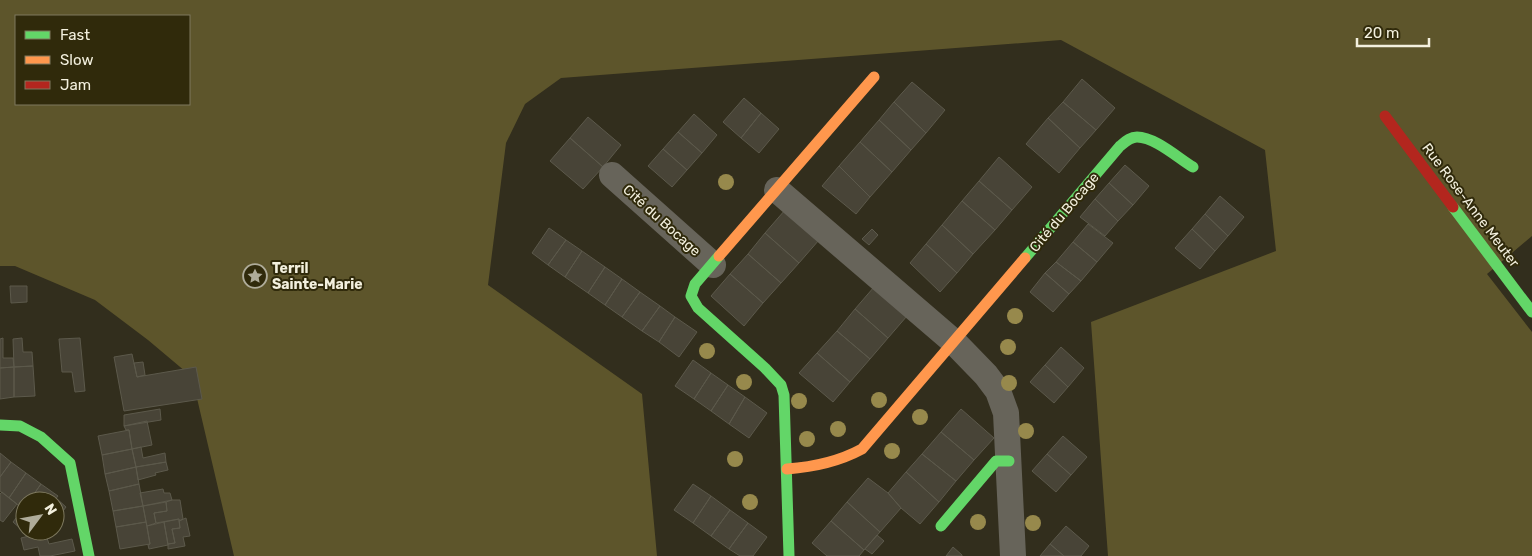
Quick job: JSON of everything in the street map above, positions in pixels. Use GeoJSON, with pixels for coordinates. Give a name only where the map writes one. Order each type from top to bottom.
{"type":"FeatureCollection","features":[{"type":"Feature","properties":{"kind":"street","name":"Cité du Bocage"},"geometry":{"type":"LineString","coordinates":[[789,556],[784,395],[781,385],[765,368],[698,308],[691,296],[695,284],[874,77]]}},
{"type":"Feature","properties":{"kind":"street","name":"Rue Rose-Anne Meuter"},"geometry":{"type":"LineString","coordinates":[[1385,116],[1532,312]]}},
{"type":"Feature","properties":{"kind":"street","name":"Cité du Bocage"},"geometry":{"type":"LineString","coordinates":[[787,469],[833,463],[850,457],[862,449],[1120,146],[1128,139],[1137,137],[1153,142],[1193,167]]}},
{"type":"Feature","properties":{"kind":"street","name":"Cité du Bocage"},"geometry":{"type":"LineString","coordinates":[[612,175],[713,265]]}},
{"type":"Feature","properties":{"kind":"street"},"geometry":{"type":"LineString","coordinates":[[777,190],[954,342],[986,375],[998,391],[1006,413],[1013,556]]}},
{"type":"Feature","properties":{"kind":"street"},"geometry":{"type":"LineString","coordinates":[[0,425],[20,426],[41,437],[70,462],[88,556]]}},
{"type":"Feature","properties":{"kind":"street"},"geometry":{"type":"LineString","coordinates":[[941,526],[996,461],[1009,461]]}},
{"type":"Feature","properties":{"kind":"shaded area"},"geometry":{"type":"Polygon","coordinates":[[[0,0],[1532,0],[1532,236],[1487,274],[1532,332],[1532,556],[1108,556],[1091,322],[1276,251],[1265,150],[1061,40],[561,78],[525,104],[506,143],[488,285],[642,394],[657,556],[234,556],[192,377],[148,340],[95,300],[15,266],[0,266],[0,0]]]}},
{"type":"Feature","properties":{"kind":"building"},"geometry":{"type":"Polygon","coordinates":[[[1082,79],[1115,108],[1096,130],[1063,102],[1082,79]]]}},
{"type":"Feature","properties":{"kind":"building"},"geometry":{"type":"Polygon","coordinates":[[[912,82],[945,110],[926,133],[894,102],[912,82]]]}},
{"type":"Feature","properties":{"kind":"building"},"geometry":{"type":"Polygon","coordinates":[[[744,98],[761,113],[741,138],[723,122],[744,98]]]}},
{"type":"Feature","properties":{"kind":"building"},"geometry":{"type":"Polygon","coordinates":[[[894,102],[926,133],[911,150],[879,120],[894,102]]]}},
{"type":"Feature","properties":{"kind":"building"},"geometry":{"type":"Polygon","coordinates":[[[1063,102],[1096,130],[1080,148],[1048,118],[1063,102]]]}},
{"type":"Feature","properties":{"kind":"building"},"geometry":{"type":"Polygon","coordinates":[[[761,113],[779,129],[759,153],[741,138],[761,113]]]}},
{"type":"Feature","properties":{"kind":"building"},"geometry":{"type":"Polygon","coordinates":[[[694,114],[717,135],[702,153],[678,132],[694,114]]]}},
{"type":"Feature","properties":{"kind":"building"},"geometry":{"type":"Polygon","coordinates":[[[588,117],[621,145],[603,167],[570,138],[588,117]]]}},
{"type":"Feature","properties":{"kind":"building"},"geometry":{"type":"Polygon","coordinates":[[[1048,118],[1080,148],[1059,173],[1026,144],[1048,118]]]}},
{"type":"Feature","properties":{"kind":"building"},"geometry":{"type":"Polygon","coordinates":[[[879,120],[911,150],[892,172],[860,142],[879,120]]]}},
{"type":"Feature","properties":{"kind":"building"},"geometry":{"type":"Polygon","coordinates":[[[678,132],[702,153],[687,170],[663,149],[678,132]]]}},
{"type":"Feature","properties":{"kind":"building"},"geometry":{"type":"Polygon","coordinates":[[[570,138],[603,167],[583,189],[550,161],[570,138]]]}},
{"type":"Feature","properties":{"kind":"building"},"geometry":{"type":"Polygon","coordinates":[[[860,142],[892,172],[870,197],[839,166],[860,142]]]}},
{"type":"Feature","properties":{"kind":"building"},"geometry":{"type":"Polygon","coordinates":[[[663,149],[687,170],[672,187],[648,166],[663,149]]]}},
{"type":"Feature","properties":{"kind":"building"},"geometry":{"type":"Polygon","coordinates":[[[999,157],[1032,187],[1012,210],[979,181],[999,157]]]}},
{"type":"Feature","properties":{"kind":"building"},"geometry":{"type":"Polygon","coordinates":[[[1125,165],[1149,186],[1133,205],[1109,183],[1125,165]]]}},
{"type":"Feature","properties":{"kind":"building"},"geometry":{"type":"Polygon","coordinates":[[[839,166],[870,197],[856,214],[822,186],[839,166]]]}},
{"type":"Feature","properties":{"kind":"building"},"geometry":{"type":"Polygon","coordinates":[[[979,181],[1012,210],[995,230],[962,201],[979,181]]]}},
{"type":"Feature","properties":{"kind":"building"},"geometry":{"type":"Polygon","coordinates":[[[1109,183],[1133,205],[1118,221],[1095,199],[1109,183]]]}},
{"type":"Feature","properties":{"kind":"building"},"geometry":{"type":"Polygon","coordinates":[[[1220,196],[1244,217],[1228,236],[1205,214],[1220,196]]]}},
{"type":"Feature","properties":{"kind":"building"},"geometry":{"type":"Polygon","coordinates":[[[1095,199],[1118,221],[1105,236],[1080,217],[1095,199]]]}},
{"type":"Feature","properties":{"kind":"building"},"geometry":{"type":"Polygon","coordinates":[[[962,201],[995,230],[973,254],[942,225],[962,201]]]}},
{"type":"Feature","properties":{"kind":"building"},"geometry":{"type":"Polygon","coordinates":[[[785,210],[819,240],[799,263],[765,233],[785,210]]]}},
{"type":"Feature","properties":{"kind":"building"},"geometry":{"type":"Polygon","coordinates":[[[1205,214],[1228,236],[1215,251],[1192,229],[1205,214]]]}},
{"type":"Feature","properties":{"kind":"building"},"geometry":{"type":"Polygon","coordinates":[[[1088,224],[1113,243],[1097,262],[1073,242],[1088,224]]]}},
{"type":"Feature","properties":{"kind":"building"},"geometry":{"type":"Polygon","coordinates":[[[942,225],[973,254],[957,273],[926,244],[942,225]]]}},
{"type":"Feature","properties":{"kind":"building"},"geometry":{"type":"Polygon","coordinates":[[[549,228],[566,240],[548,265],[532,253],[549,228]]]}},
{"type":"Feature","properties":{"kind":"building"},"geometry":{"type":"Polygon","coordinates":[[[872,229],[878,235],[869,245],[862,239],[872,229]]]}},
{"type":"Feature","properties":{"kind":"building"},"geometry":{"type":"Polygon","coordinates":[[[1192,229],[1215,251],[1200,269],[1175,248],[1192,229]]]}},
{"type":"Feature","properties":{"kind":"building"},"geometry":{"type":"Polygon","coordinates":[[[765,233],[799,263],[781,283],[748,254],[765,233]]]}},
{"type":"Feature","properties":{"kind":"building"},"geometry":{"type":"Polygon","coordinates":[[[566,240],[582,251],[565,277],[548,265],[566,240]]]}},
{"type":"Feature","properties":{"kind":"building"},"geometry":{"type":"Polygon","coordinates":[[[1073,242],[1097,262],[1081,281],[1056,262],[1073,242]]]}},
{"type":"Feature","properties":{"kind":"building"},"geometry":{"type":"Polygon","coordinates":[[[926,244],[957,273],[940,292],[910,263],[926,244]]]}},
{"type":"Feature","properties":{"kind":"building"},"geometry":{"type":"Polygon","coordinates":[[[582,251],[605,267],[588,293],[565,277],[582,251]]]}},
{"type":"Feature","properties":{"kind":"building"},"geometry":{"type":"Polygon","coordinates":[[[748,254],[781,283],[763,303],[730,274],[748,254]]]}},
{"type":"Feature","properties":{"kind":"building"},"geometry":{"type":"Polygon","coordinates":[[[1056,262],[1081,281],[1069,294],[1045,273],[1056,262]]]}},
{"type":"Feature","properties":{"kind":"building"},"geometry":{"type":"Polygon","coordinates":[[[605,267],[622,279],[605,305],[588,293],[605,267]]]}},
{"type":"Feature","properties":{"kind":"building"},"geometry":{"type":"Polygon","coordinates":[[[1045,273],[1069,294],[1053,312],[1030,292],[1045,273]]]}},
{"type":"Feature","properties":{"kind":"building"},"geometry":{"type":"Polygon","coordinates":[[[730,274],[763,303],[744,326],[711,296],[730,274]]]}},
{"type":"Feature","properties":{"kind":"building"},"geometry":{"type":"Polygon","coordinates":[[[622,279],[640,292],[622,317],[605,305],[622,279]]]}},
{"type":"Feature","properties":{"kind":"building"},"geometry":{"type":"Polygon","coordinates":[[[10,286],[27,286],[27,302],[11,303],[10,286]]]}},
{"type":"Feature","properties":{"kind":"building"},"geometry":{"type":"Polygon","coordinates":[[[874,287],[907,316],[888,338],[855,309],[874,287]]]}},
{"type":"Feature","properties":{"kind":"building"},"geometry":{"type":"Polygon","coordinates":[[[640,292],[660,306],[642,331],[622,317],[640,292]]]}},
{"type":"Feature","properties":{"kind":"building"},"geometry":{"type":"Polygon","coordinates":[[[660,306],[675,317],[659,342],[642,331],[660,306]]]}},
{"type":"Feature","properties":{"kind":"building"},"geometry":{"type":"Polygon","coordinates":[[[855,309],[888,338],[870,359],[837,331],[855,309]]]}},
{"type":"Feature","properties":{"kind":"building"},"geometry":{"type":"Polygon","coordinates":[[[675,317],[697,332],[679,357],[659,342],[675,317]]]}},
{"type":"Feature","properties":{"kind":"building"},"geometry":{"type":"Polygon","coordinates":[[[837,331],[870,359],[850,382],[817,353],[837,331]]]}},
{"type":"Feature","properties":{"kind":"building"},"geometry":{"type":"Polygon","coordinates":[[[3,338],[3,358],[13,358],[14,367],[0,368],[0,339],[3,338]]]}},
{"type":"Feature","properties":{"kind":"building"},"geometry":{"type":"Polygon","coordinates":[[[22,338],[23,352],[32,352],[33,366],[14,367],[13,339],[22,338]]]}},
{"type":"Feature","properties":{"kind":"building"},"geometry":{"type":"Polygon","coordinates":[[[80,338],[85,391],[75,392],[72,372],[62,372],[59,339],[80,338]]]}},
{"type":"Feature","properties":{"kind":"building"},"geometry":{"type":"Polygon","coordinates":[[[1061,347],[1084,368],[1068,387],[1045,365],[1061,347]]]}},
{"type":"Feature","properties":{"kind":"building"},"geometry":{"type":"Polygon","coordinates":[[[817,353],[850,382],[833,402],[799,373],[817,353]]]}},
{"type":"Feature","properties":{"kind":"building"},"geometry":{"type":"Polygon","coordinates":[[[132,354],[137,377],[196,367],[202,399],[124,411],[114,357],[132,354]]]}},
{"type":"Feature","properties":{"kind":"building"},"geometry":{"type":"Polygon","coordinates":[[[693,360],[711,373],[694,399],[675,386],[693,360]]]}},
{"type":"Feature","properties":{"kind":"building"},"geometry":{"type":"Polygon","coordinates":[[[143,362],[145,375],[137,377],[134,363],[143,362]]]}},
{"type":"Feature","properties":{"kind":"building"},"geometry":{"type":"Polygon","coordinates":[[[1045,365],[1068,387],[1054,403],[1030,382],[1045,365]]]}},
{"type":"Feature","properties":{"kind":"building"},"geometry":{"type":"Polygon","coordinates":[[[33,366],[35,396],[14,397],[14,367],[33,366]]]}},
{"type":"Feature","properties":{"kind":"building"},"geometry":{"type":"Polygon","coordinates":[[[14,367],[14,397],[0,399],[0,368],[14,367]]]}},
{"type":"Feature","properties":{"kind":"building"},"geometry":{"type":"Polygon","coordinates":[[[711,373],[728,385],[711,411],[694,399],[711,373]]]}},
{"type":"Feature","properties":{"kind":"building"},"geometry":{"type":"Polygon","coordinates":[[[728,385],[745,397],[729,424],[711,411],[728,385]]]}},
{"type":"Feature","properties":{"kind":"building"},"geometry":{"type":"Polygon","coordinates":[[[745,397],[767,413],[749,438],[729,424],[745,397]]]}},
{"type":"Feature","properties":{"kind":"building"},"geometry":{"type":"Polygon","coordinates":[[[160,409],[161,420],[124,426],[124,415],[160,409]]]}},
{"type":"Feature","properties":{"kind":"building"},"geometry":{"type":"Polygon","coordinates":[[[961,409],[994,438],[974,460],[941,432],[961,409]]]}},
{"type":"Feature","properties":{"kind":"building"},"geometry":{"type":"Polygon","coordinates":[[[147,421],[152,445],[132,449],[129,430],[126,430],[124,426],[147,421]]]}},
{"type":"Feature","properties":{"kind":"building"},"geometry":{"type":"Polygon","coordinates":[[[129,430],[132,449],[102,455],[98,436],[129,430]]]}},
{"type":"Feature","properties":{"kind":"building"},"geometry":{"type":"Polygon","coordinates":[[[941,432],[974,460],[956,481],[922,454],[941,432]]]}},
{"type":"Feature","properties":{"kind":"building"},"geometry":{"type":"Polygon","coordinates":[[[1063,436],[1087,457],[1071,475],[1047,454],[1063,436]]]}},
{"type":"Feature","properties":{"kind":"building"},"geometry":{"type":"Polygon","coordinates":[[[141,447],[143,458],[165,453],[166,462],[136,467],[132,449],[141,447]]]}},
{"type":"Feature","properties":{"kind":"building"},"geometry":{"type":"Polygon","coordinates":[[[132,449],[136,467],[105,474],[102,455],[132,449]]]}},
{"type":"Feature","properties":{"kind":"building"},"geometry":{"type":"Polygon","coordinates":[[[0,453],[11,462],[0,477],[0,453]]]}},
{"type":"Feature","properties":{"kind":"building"},"geometry":{"type":"Polygon","coordinates":[[[922,454],[956,481],[939,502],[906,472],[922,454]]]}},
{"type":"Feature","properties":{"kind":"building"},"geometry":{"type":"Polygon","coordinates":[[[1047,454],[1071,475],[1056,492],[1032,471],[1047,454]]]}},
{"type":"Feature","properties":{"kind":"building"},"geometry":{"type":"Polygon","coordinates":[[[11,462],[26,473],[9,498],[0,491],[0,477],[11,462]]]}},
{"type":"Feature","properties":{"kind":"building"},"geometry":{"type":"Polygon","coordinates":[[[166,462],[168,470],[138,480],[136,467],[166,462]]]}},
{"type":"Feature","properties":{"kind":"building"},"geometry":{"type":"Polygon","coordinates":[[[136,467],[139,484],[109,491],[105,474],[136,467]]]}},
{"type":"Feature","properties":{"kind":"building"},"geometry":{"type":"Polygon","coordinates":[[[906,472],[939,502],[920,524],[901,508],[888,493],[906,472]]]}},
{"type":"Feature","properties":{"kind":"building"},"geometry":{"type":"Polygon","coordinates":[[[26,473],[41,484],[36,491],[15,491],[15,503],[9,498],[26,473]]]}},
{"type":"Feature","properties":{"kind":"building"},"geometry":{"type":"Polygon","coordinates":[[[868,478],[888,493],[901,508],[880,532],[847,502],[868,478]]]}},
{"type":"Feature","properties":{"kind":"building"},"geometry":{"type":"Polygon","coordinates":[[[41,484],[51,491],[36,491],[41,484]]]}},
{"type":"Feature","properties":{"kind":"building"},"geometry":{"type":"Polygon","coordinates":[[[139,484],[143,506],[113,511],[109,491],[139,484]]]}},
{"type":"Feature","properties":{"kind":"building"},"geometry":{"type":"Polygon","coordinates":[[[693,484],[711,496],[693,523],[674,510],[693,484]]]}},
{"type":"Feature","properties":{"kind":"building"},"geometry":{"type":"Polygon","coordinates":[[[163,489],[164,493],[170,493],[172,500],[143,506],[140,493],[163,489]]]}},
{"type":"Feature","properties":{"kind":"building"},"geometry":{"type":"Polygon","coordinates":[[[2,492],[15,502],[15,507],[3,522],[0,520],[0,494],[2,492]]]}},
{"type":"Feature","properties":{"kind":"building"},"geometry":{"type":"Polygon","coordinates":[[[711,496],[730,510],[711,536],[693,523],[711,496]]]}},
{"type":"Feature","properties":{"kind":"building"},"geometry":{"type":"Polygon","coordinates":[[[180,500],[183,519],[156,523],[154,513],[167,511],[166,502],[180,500]]]}},
{"type":"Feature","properties":{"kind":"building"},"geometry":{"type":"Polygon","coordinates":[[[166,502],[167,511],[154,513],[156,523],[147,526],[143,506],[166,502]]]}},
{"type":"Feature","properties":{"kind":"building"},"geometry":{"type":"Polygon","coordinates":[[[847,502],[880,532],[864,550],[831,521],[847,502]]]}},
{"type":"Feature","properties":{"kind":"building"},"geometry":{"type":"Polygon","coordinates":[[[143,506],[146,522],[116,527],[113,511],[143,506]]]}},
{"type":"Feature","properties":{"kind":"building"},"geometry":{"type":"Polygon","coordinates":[[[730,510],[748,523],[729,549],[711,536],[730,510]]]}},
{"type":"Feature","properties":{"kind":"building"},"geometry":{"type":"Polygon","coordinates":[[[186,518],[190,536],[183,537],[185,546],[168,549],[168,544],[175,543],[172,529],[180,528],[179,521],[186,518]]]}},
{"type":"Feature","properties":{"kind":"building"},"geometry":{"type":"Polygon","coordinates":[[[179,519],[180,528],[172,529],[175,543],[168,544],[164,522],[179,519]]]}},
{"type":"Feature","properties":{"kind":"building"},"geometry":{"type":"Polygon","coordinates":[[[831,521],[864,550],[859,556],[827,556],[812,543],[831,521]]]}},
{"type":"Feature","properties":{"kind":"building"},"geometry":{"type":"Polygon","coordinates":[[[146,522],[150,544],[120,549],[116,527],[146,522]]]}},
{"type":"Feature","properties":{"kind":"building"},"geometry":{"type":"Polygon","coordinates":[[[164,522],[168,545],[149,549],[147,526],[164,522]]]}},
{"type":"Feature","properties":{"kind":"building"},"geometry":{"type":"Polygon","coordinates":[[[748,523],[767,537],[753,556],[740,556],[729,549],[748,523]]]}},
{"type":"Feature","properties":{"kind":"building"},"geometry":{"type":"Polygon","coordinates":[[[1066,526],[1089,546],[1081,556],[1064,556],[1050,544],[1066,526]]]}},
{"type":"Feature","properties":{"kind":"building"},"geometry":{"type":"Polygon","coordinates":[[[877,535],[884,541],[872,554],[865,549],[877,535]]]}},
{"type":"Feature","properties":{"kind":"building"},"geometry":{"type":"Polygon","coordinates":[[[72,539],[75,551],[40,556],[38,547],[24,550],[22,541],[48,541],[49,544],[72,539]]]}},
{"type":"Feature","properties":{"kind":"building"},"geometry":{"type":"Polygon","coordinates":[[[1050,544],[1064,556],[1040,556],[1050,544]]]}},
{"type":"Feature","properties":{"kind":"building"},"geometry":{"type":"Polygon","coordinates":[[[953,547],[962,555],[962,556],[946,556],[953,547]]]}},
{"type":"Feature","properties":{"kind":"traffic: fast"},"geometry":{"type":"LineString","coordinates":[[1025,258],[1120,146],[1130,139],[1137,137],[1151,140],[1193,167]]}},
{"type":"Feature","properties":{"kind":"traffic: fast"},"geometry":{"type":"LineString","coordinates":[[1453,207],[1532,312]]}},
{"type":"Feature","properties":{"kind":"traffic: fast"},"geometry":{"type":"LineString","coordinates":[[719,256],[695,284],[691,296],[698,308],[765,368],[781,385],[784,395],[789,556]]}},
{"type":"Feature","properties":{"kind":"traffic: fast"},"geometry":{"type":"LineString","coordinates":[[0,425],[20,426],[41,437],[70,463],[89,556]]}},
{"type":"Feature","properties":{"kind":"traffic: fast"},"geometry":{"type":"LineString","coordinates":[[941,526],[996,461],[1009,461]]}},
{"type":"Feature","properties":{"kind":"traffic: slow"},"geometry":{"type":"LineString","coordinates":[[719,256],[874,77]]}},
{"type":"Feature","properties":{"kind":"traffic: slow"},"geometry":{"type":"LineString","coordinates":[[787,469],[826,463],[862,449],[1025,258]]}},
{"type":"Feature","properties":{"kind":"traffic: jam"},"geometry":{"type":"LineString","coordinates":[[1385,116],[1453,207]]}},
{"type":"Feature","properties":{"kind":"place","name":"Terril Sainte-Marie"},"geometry":{"type":"Point","coordinates":[255,276]}}]}
